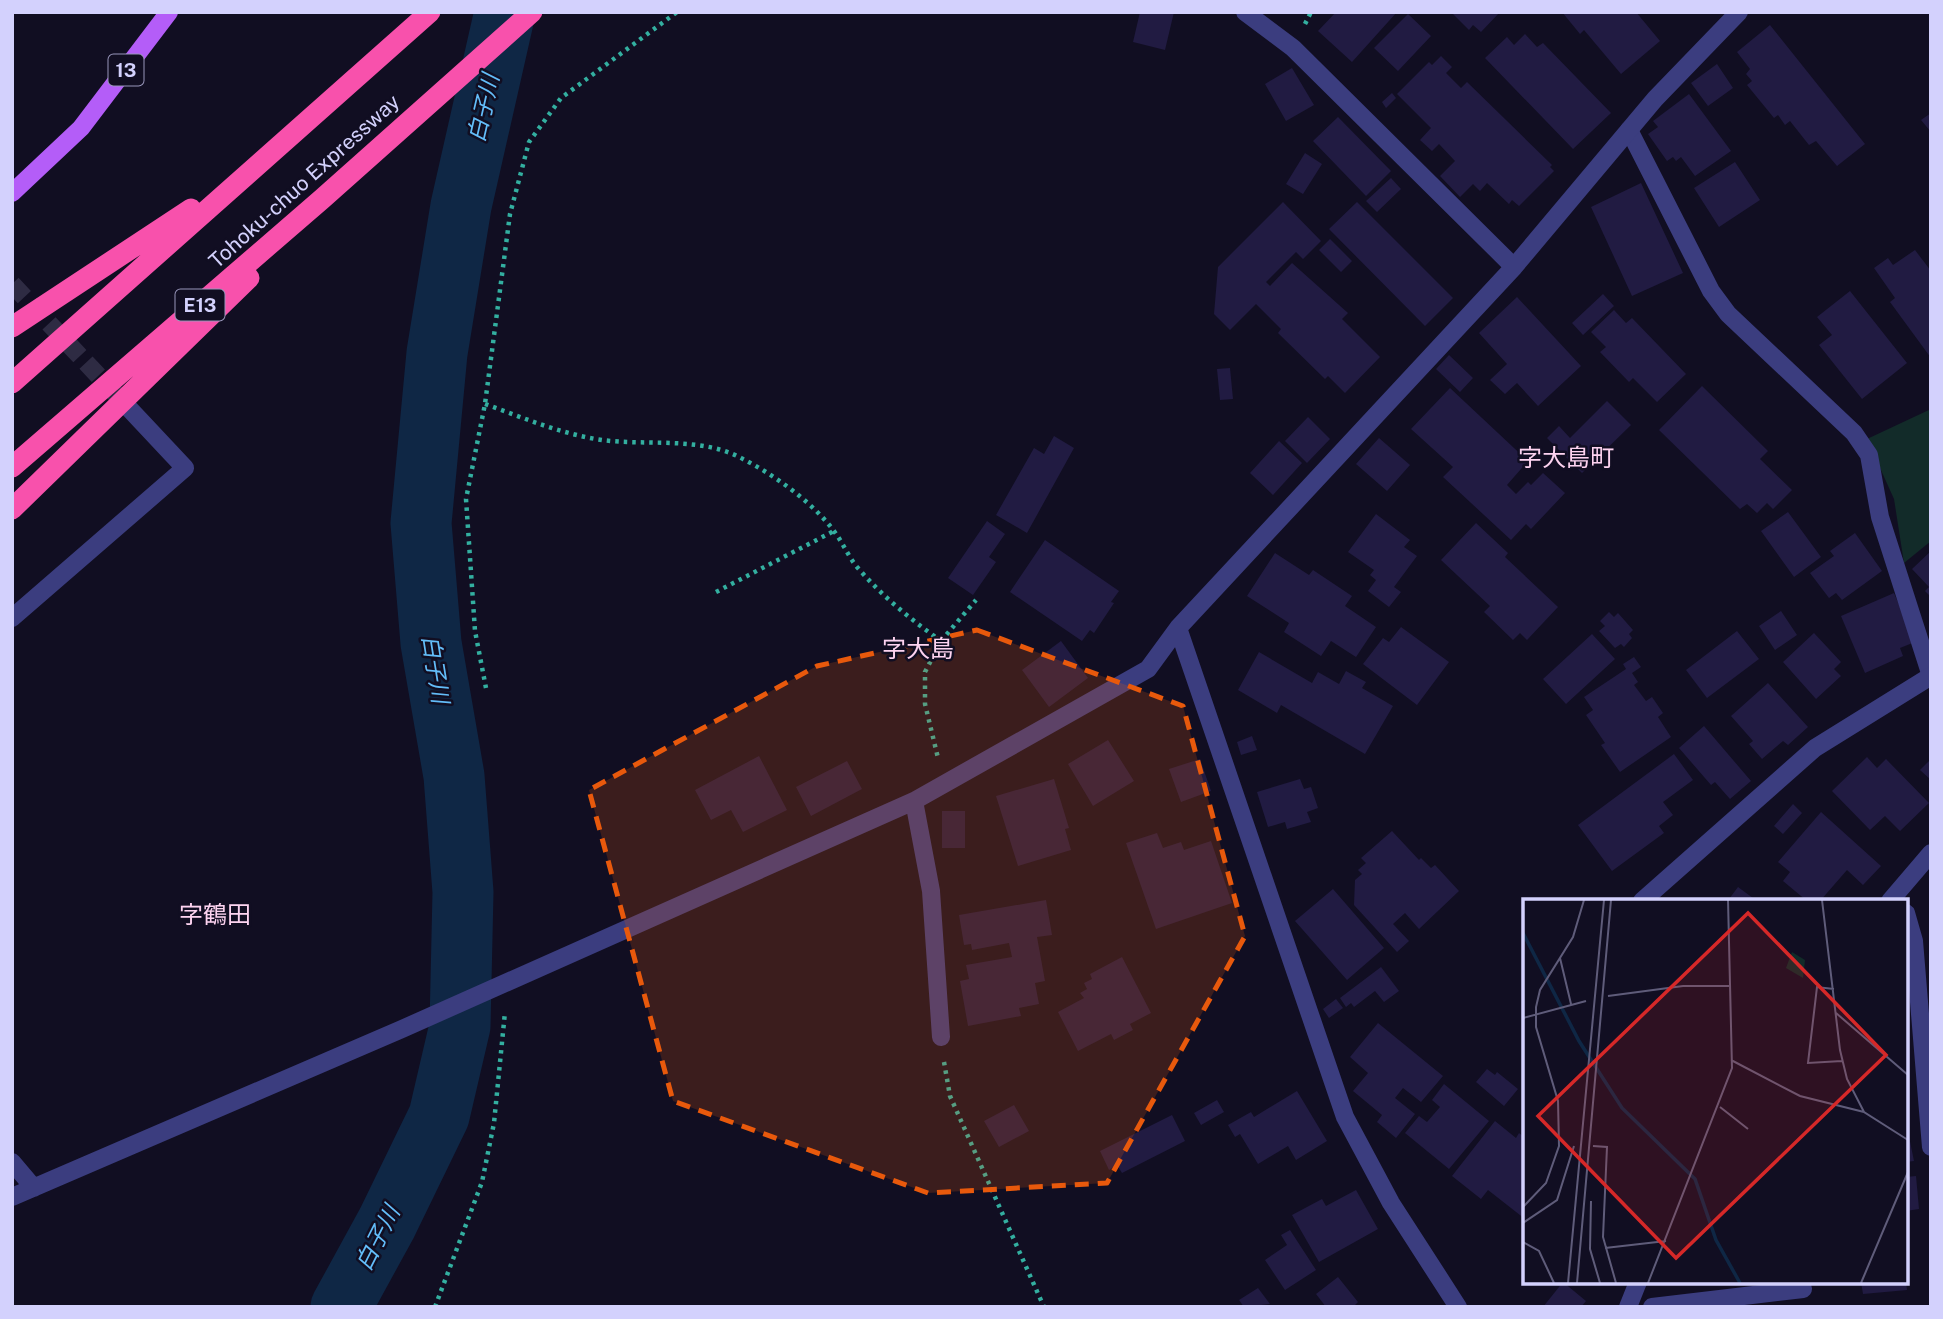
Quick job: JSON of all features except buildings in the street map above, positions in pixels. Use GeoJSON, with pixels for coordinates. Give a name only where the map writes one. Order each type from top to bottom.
{"type":"FeatureCollection","features":[{"type":"Feature","properties":{"kind":"highway","name":"Tohoku-chuo Expressway"},"geometry":{"type":"LineString","coordinates":[[12,383],[430,12]]}},
{"type":"Feature","properties":{"kind":"highway","name":"Tohoku-chuo Expressway"},"geometry":{"type":"LineString","coordinates":[[12,467],[322,199],[532,12]]}},
{"type":"Feature","properties":{"kind":"highway"},"geometry":{"type":"LineString","coordinates":[[12,327],[251,170]]}},
{"type":"Feature","properties":{"kind":"highway"},"geometry":{"type":"LineString","coordinates":[[12,509],[230,299],[322,199]]}},
{"type":"Feature","properties":{"kind":"main road","name":"13"},"geometry":{"type":"LineString","coordinates":[[12,194],[81,128],[169,12]]}},
{"type":"Feature","properties":{"kind":"street"},"geometry":{"type":"LineString","coordinates":[[1245,12],[1293,48],[1514,267]]}},
{"type":"Feature","properties":{"kind":"street"},"geometry":{"type":"LineString","coordinates":[[12,1197],[402,1029],[914,801],[1148,669],[1178,628],[1514,267],[1629,130],[1739,12]]}},
{"type":"Feature","properties":{"kind":"street"},"geometry":{"type":"LineString","coordinates":[[1629,130],[1717,299],[1728,314],[1854,433],[1869,455],[1880,517],[1931,676],[1815,748],[1644,899]]}},
{"type":"Feature","properties":{"kind":"street"},"geometry":{"type":"LineString","coordinates":[[12,618],[185,468],[124,403]]}},
{"type":"Feature","properties":{"kind":"street"},"geometry":{"type":"LineString","coordinates":[[1178,628],[1345,1117],[1391,1203],[1458,1307]]}},
{"type":"Feature","properties":{"kind":"street"},"geometry":{"type":"LineString","coordinates":[[914,801],[931,891],[941,1037]]}},
{"type":"Feature","properties":{"kind":"street"},"geometry":{"type":"LineString","coordinates":[[1898,897],[1931,853]]}},
{"type":"Feature","properties":{"kind":"street"},"geometry":{"type":"LineString","coordinates":[[1908,920],[1914,941],[1931,1147]]}},
{"type":"Feature","properties":{"kind":"street"},"geometry":{"type":"LineString","coordinates":[[12,1162],[34,1188]]}},
{"type":"Feature","properties":{"kind":"street"},"geometry":{"type":"LineString","coordinates":[[1628,1307],[1638,1284]]}},
{"type":"Feature","properties":{"kind":"street"},"geometry":{"type":"LineString","coordinates":[[1652,1307],[1803,1289]]}},
{"type":"Feature","properties":{"kind":"path"},"geometry":{"type":"LineString","coordinates":[[486,688],[475,631],[466,499],[485,404],[510,214],[529,142],[561,98],[677,12]]}},
{"type":"Feature","properties":{"kind":"path"},"geometry":{"type":"LineString","coordinates":[[485,404],[554,430],[602,440],[699,445],[741,457],[807,503],[834,531],[856,565],[879,591],[941,640]]}},
{"type":"Feature","properties":{"kind":"path"},"geometry":{"type":"LineString","coordinates":[[716,592],[834,531]]}},
{"type":"Feature","properties":{"kind":"path"},"geometry":{"type":"LineString","coordinates":[[944,785],[925,704],[925,672],[941,640],[976,600]]}},
{"type":"Feature","properties":{"kind":"path"},"geometry":{"type":"LineString","coordinates":[[435,1307],[482,1182],[495,1123],[503,983]]}},
{"type":"Feature","properties":{"kind":"path"},"geometry":{"type":"LineString","coordinates":[[941,1037],[950,1096],[1044,1307]]}},
{"type":"Feature","properties":{"kind":"highlighted area"},"geometry":{"type":"Polygon","coordinates":[[[977,630],[1183,706],[1245,936],[1107,1183],[928,1193],[673,1101],[589,790],[817,666],[977,630]]]}},
{"type":"Feature","properties":{"kind":"green space"},"geometry":{"type":"Polygon","coordinates":[[[1931,409],[1931,541],[1904,563],[1894,499],[1867,439],[1931,409]]]}},
{"type":"Feature","properties":{"kind":"waterway","name":"白子川"},"geometry":{"type":"LineString","coordinates":[[341,1307],[387,1223],[439,1116],[460,1026],[463,892],[454,776],[431,643],[421,523],[437,353],[461,206],[505,12]]}},
{"type":"Feature","properties":{"kind":"tunnel"},"geometry":{"type":"LineString","coordinates":[[12,284],[124,403]]}},
{"type":"Feature","properties":{"kind":"district","name":"字大島町"},"geometry":{"type":"Point","coordinates":[1566,457]}},
{"type":"Feature","properties":{"kind":"district","name":"字大島"},"geometry":{"type":"Point","coordinates":[918,648]}},
{"type":"Feature","properties":{"kind":"district","name":"字鶴田"},"geometry":{"type":"Point","coordinates":[215,914]}}]}
